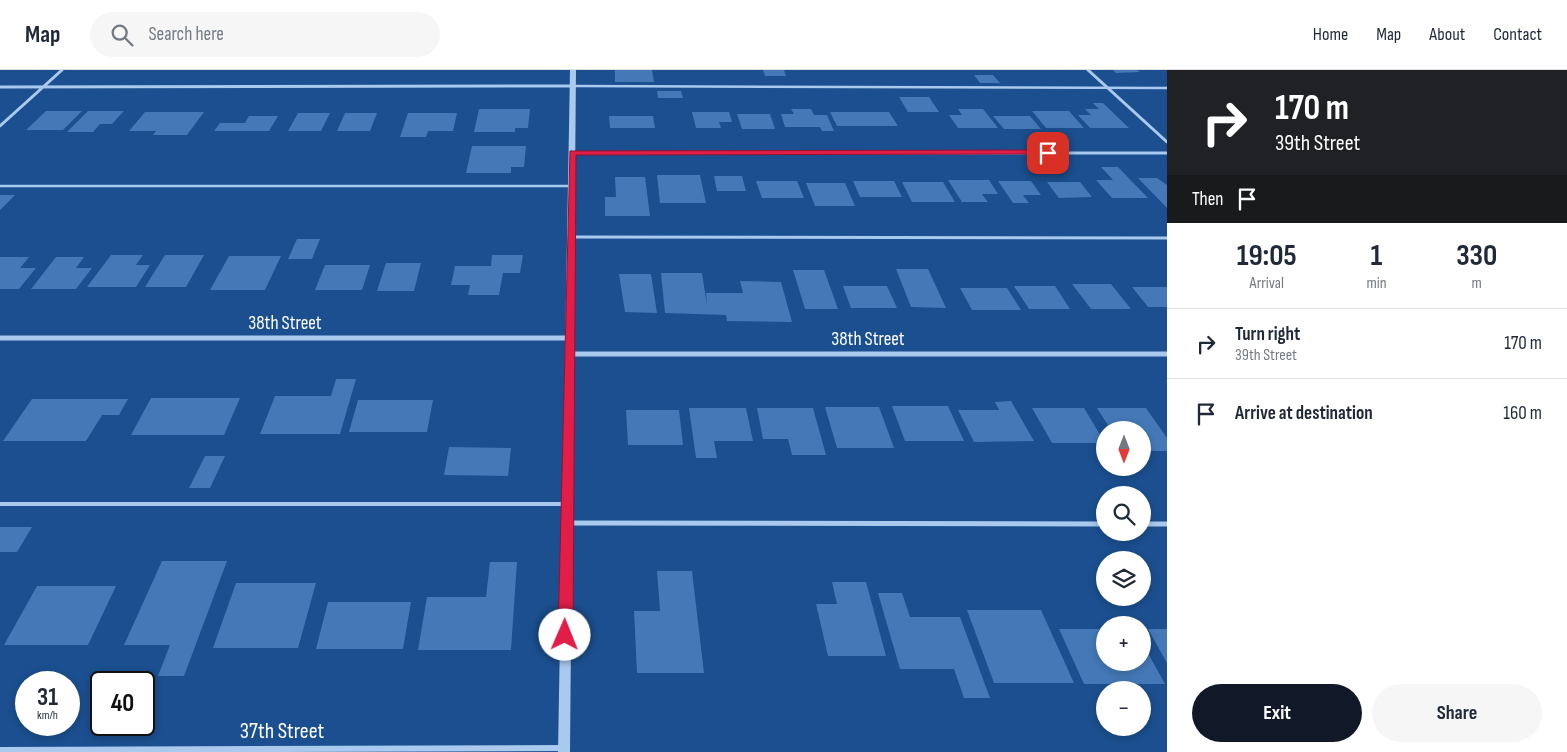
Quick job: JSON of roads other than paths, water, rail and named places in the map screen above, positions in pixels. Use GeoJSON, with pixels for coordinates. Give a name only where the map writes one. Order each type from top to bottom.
{"type":"FeatureCollection","features":[{"type":"Feature","properties":{"kind":"street"},"geometry":{"type":"LineString","coordinates":[[0,126],[62,70]]}},
{"type":"Feature","properties":{"kind":"street"},"geometry":{"type":"LineString","coordinates":[[564,750],[573,70]]}},
{"type":"Feature","properties":{"kind":"street"},"geometry":{"type":"LineString","coordinates":[[1088,70],[1167,142]]}},
{"type":"Feature","properties":{"kind":"street"},"geometry":{"type":"LineString","coordinates":[[0,87],[573,86]]}},
{"type":"Feature","properties":{"kind":"street"},"geometry":{"type":"LineString","coordinates":[[572,153],[1167,153]]}},
{"type":"Feature","properties":{"kind":"street","name":"38th Street"},"geometry":{"type":"LineString","coordinates":[[0,338],[570,338]]}},
{"type":"Feature","properties":{"kind":"street","name":"38th Street"},"geometry":{"type":"LineString","coordinates":[[569,354],[1167,354]]}},
{"type":"Feature","properties":{"kind":"street","name":"37th Street"},"geometry":{"type":"LineString","coordinates":[[0,750],[564,750]]}},
{"type":"Feature","properties":{"kind":"lane"},"geometry":{"type":"LineString","coordinates":[[573,86],[1167,88]]}},
{"type":"Feature","properties":{"kind":"lane"},"geometry":{"type":"LineString","coordinates":[[0,186],[572,186]]}},
{"type":"Feature","properties":{"kind":"lane"},"geometry":{"type":"LineString","coordinates":[[571,237],[1167,238]]}},
{"type":"Feature","properties":{"kind":"lane"},"geometry":{"type":"LineString","coordinates":[[0,504],[567,504]]}},
{"type":"Feature","properties":{"kind":"lane"},"geometry":{"type":"LineString","coordinates":[[567,522],[1096,524]]}},
{"type":"Feature","properties":{"kind":"lane"},"geometry":{"type":"LineString","coordinates":[[1151,524],[1167,524]]}}]}
